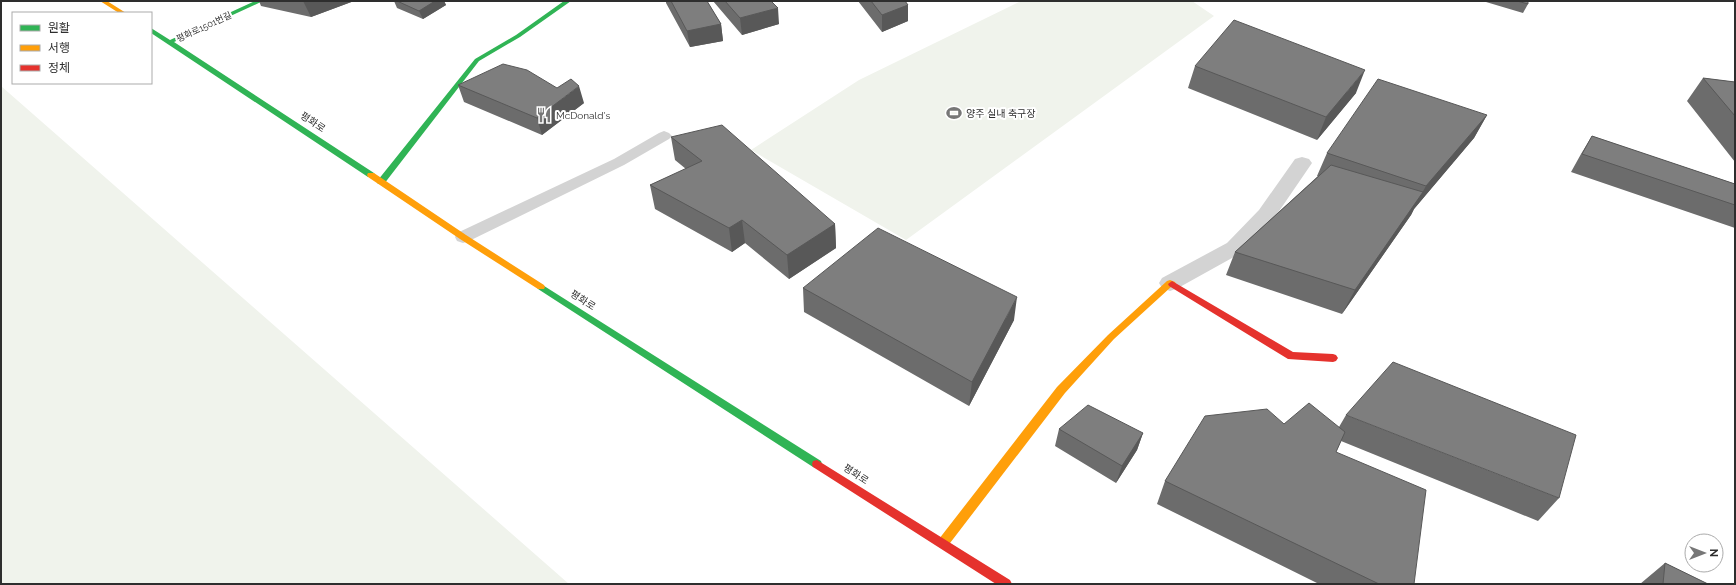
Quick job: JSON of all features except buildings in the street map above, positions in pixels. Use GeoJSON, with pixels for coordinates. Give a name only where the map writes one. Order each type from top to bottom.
{"type":"FeatureCollection","features":[{"type":"Feature","properties":{"kind":"main road"},"geometry":{"type":"LineString","coordinates":[[103,1],[121,12]]}},
{"type":"Feature","properties":{"kind":"main road","name":"평화로1501번길"},"geometry":{"type":"LineString","coordinates":[[170,42],[260,1]]}},
{"type":"Feature","properties":{"kind":"main road"},"geometry":{"type":"LineString","coordinates":[[381,182],[477,60],[518,36],[568,1]]}},
{"type":"Feature","properties":{"kind":"main road","name":"평화로"},"geometry":{"type":"LineString","coordinates":[[152,31],[300,127],[463,237],[1006,584]]}},
{"type":"Feature","properties":{"kind":"main road"},"geometry":{"type":"LineString","coordinates":[[943,543],[1061,390],[1111,337],[1170,283],[1291,356],[1333,358]]}},
{"type":"Feature","properties":{"kind":"street"},"geometry":{"type":"LineString","coordinates":[[1170,283],[1234,248],[1266,215],[1302,163]]}},
{"type":"Feature","properties":{"kind":"lane"},"geometry":{"type":"LineString","coordinates":[[463,237],[619,162],[664,136]]}},
{"type":"Feature","properties":{"kind":"shaded area"},"geometry":{"type":"Polygon","coordinates":[[[1021,1],[1192,1],[1214,16],[906,240],[751,150],[859,80],[1021,1]]]}},
{"type":"Feature","properties":{"kind":"shaded area"},"geometry":{"type":"Polygon","coordinates":[[[1,86],[569,584],[1,584],[1,86]]]}},
{"type":"Feature","properties":{"kind":"traffic: fast"},"geometry":{"type":"LineString","coordinates":[[170,42],[260,1]]}},
{"type":"Feature","properties":{"kind":"traffic: fast"},"geometry":{"type":"LineString","coordinates":[[381,182],[477,60],[518,36],[568,1]]}},
{"type":"Feature","properties":{"kind":"traffic: fast"},"geometry":{"type":"LineString","coordinates":[[152,31],[371,175]]}},
{"type":"Feature","properties":{"kind":"traffic: fast"},"geometry":{"type":"LineString","coordinates":[[541,287],[817,464]]}},
{"type":"Feature","properties":{"kind":"traffic: slow"},"geometry":{"type":"LineString","coordinates":[[103,1],[121,12]]}},
{"type":"Feature","properties":{"kind":"traffic: slow"},"geometry":{"type":"LineString","coordinates":[[371,175],[541,287]]}},
{"type":"Feature","properties":{"kind":"traffic: slow"},"geometry":{"type":"LineString","coordinates":[[943,543],[1061,390],[1111,337],[1170,283],[1172,284]]}},
{"type":"Feature","properties":{"kind":"traffic: jam"},"geometry":{"type":"LineString","coordinates":[[1172,284],[1291,356],[1333,358]]}},
{"type":"Feature","properties":{"kind":"traffic: jam"},"geometry":{"type":"LineString","coordinates":[[817,464],[1006,584]]}},
{"type":"Feature","properties":{"kind":"place","name":"양주 실내 축구장"},"geometry":{"type":"Point","coordinates":[954,113]}},
{"type":"Feature","properties":{"kind":"place","name":"McDonald's"},"geometry":{"type":"Point","coordinates":[544,115]}}]}
